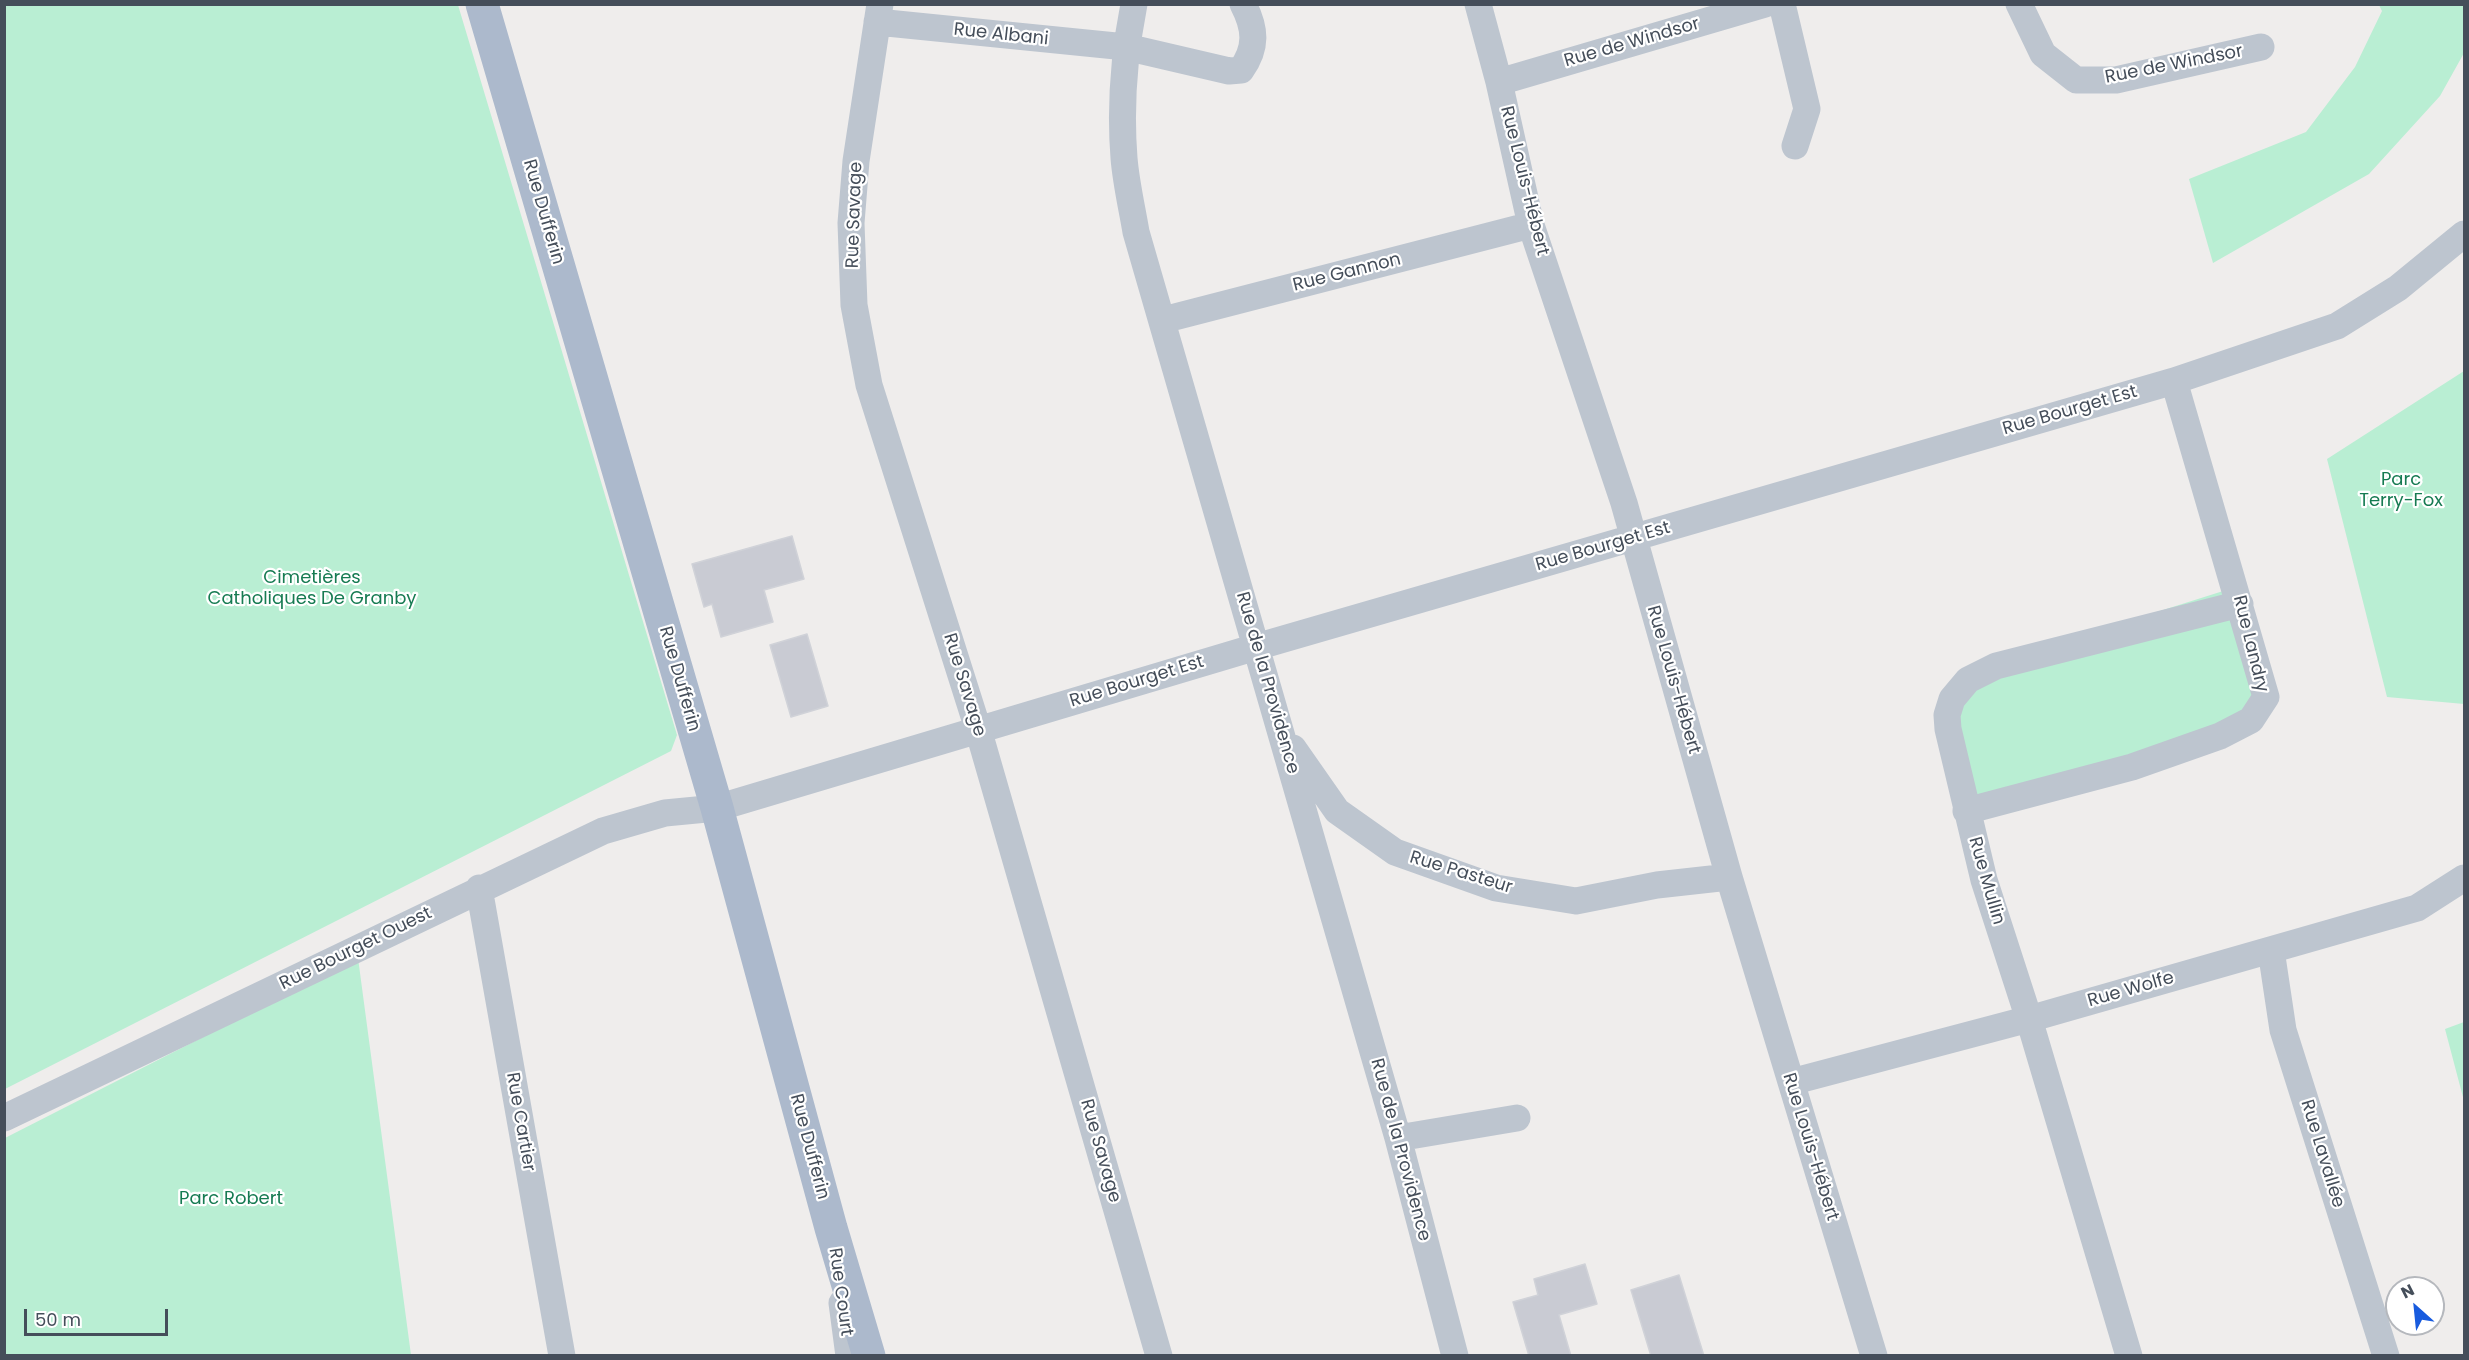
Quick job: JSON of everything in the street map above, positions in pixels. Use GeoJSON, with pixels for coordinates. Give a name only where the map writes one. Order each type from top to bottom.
{"type":"FeatureCollection","features":[{"type":"Feature","properties":{"kind":"main road","name":"Rue Dufferin"},"geometry":{"type":"LineString","coordinates":[[482,4],[717,808],[831,1228],[869,1356]]}},
{"type":"Feature","properties":{"kind":"street","name":"Rue de la Providence"},"geometry":{"type":"LineString","coordinates":[[1134,4],[1126,47],[1124,158],[1136,232],[1398,1138],[1455,1356]]}},
{"type":"Feature","properties":{"kind":"street","name":"Rue Albani"},"geometry":{"type":"LineString","coordinates":[[879,14],[1126,47],[1229,71],[1241,70],[1253,50],[1254,35],[1243,4]]}},
{"type":"Feature","properties":{"kind":"street","name":"Rue Louis-Hébert"},"geometry":{"type":"LineString","coordinates":[[1478,4],[1499,82],[1531,225],[1621,492],[1729,877],[1874,1356]]}},
{"type":"Feature","properties":{"kind":"street","name":"Rue de Windsor"},"geometry":{"type":"LineString","coordinates":[[1499,82],[1765,4]]}},
{"type":"Feature","properties":{"kind":"street"},"geometry":{"type":"LineString","coordinates":[[1782,4],[1807,109],[1795,146]]}},
{"type":"Feature","properties":{"kind":"street","name":"Rue de Windsor"},"geometry":{"type":"LineString","coordinates":[[2019,4],[2043,54],[2076,80],[2116,80],[2260,47]]}},
{"type":"Feature","properties":{"kind":"street","name":"Rue Savage"},"geometry":{"type":"LineString","coordinates":[[879,14],[856,161],[851,224],[854,304],[869,385],[978,729],[1159,1356]]}},
{"type":"Feature","properties":{"kind":"street","name":"Rue Gannon"},"geometry":{"type":"LineString","coordinates":[[1163,320],[1531,225]]}},
{"type":"Feature","properties":{"kind":"street","name":"Rue Bourget Est"},"geometry":{"type":"LineString","coordinates":[[717,808],[1256,647],[2174,381],[2337,326],[2398,288],[2464,234]]}},
{"type":"Feature","properties":{"kind":"street","name":"Rue Landry"},"geometry":{"type":"LineString","coordinates":[[1966,811],[2132,767],[2220,735],[2251,720],[2266,697],[2174,381]]}},
{"type":"Feature","properties":{"kind":"street","name":"Rue Mullin"},"geometry":{"type":"LineString","coordinates":[[2129,1356],[2029,1019],[1984,880],[1966,811],[1947,715],[1952,699],[1968,680],[1996,666],[2240,604]]}},
{"type":"Feature","properties":{"kind":"street","name":"Rue Pasteur"},"geometry":{"type":"LineString","coordinates":[[1281,731],[1337,811],[1395,852],[1496,888],[1576,900],[1657,885],[1729,877]]}},
{"type":"Feature","properties":{"kind":"street","name":"Rue Bourget Ouest"},"geometry":{"type":"LineString","coordinates":[[4,1118],[479,888],[603,831],[665,813],[717,808]]}},
{"type":"Feature","properties":{"kind":"street","name":"Rue Wolfe"},"geometry":{"type":"LineString","coordinates":[[1791,1082],[2029,1019],[2416,908],[2464,878]]}},
{"type":"Feature","properties":{"kind":"street","name":"Rue Cartier"},"geometry":{"type":"LineString","coordinates":[[479,888],[562,1356]]}},
{"type":"Feature","properties":{"kind":"street","name":"Rue Lavallée"},"geometry":{"type":"LineString","coordinates":[[2271,950],[2283,1030],[2386,1356]]}},
{"type":"Feature","properties":{"kind":"street"},"geometry":{"type":"LineString","coordinates":[[1398,1138],[1517,1118]]}},
{"type":"Feature","properties":{"kind":"street","name":"Rue Court"},"geometry":{"type":"LineString","coordinates":[[831,1228],[849,1356]]}},
{"type":"Feature","properties":{"kind":"green space","name":"Cimetières Catholiques De Granby"},"geometry":{"type":"Polygon","coordinates":[[[5,4],[458,5],[677,735],[671,751],[5,1089],[5,4]]]}},
{"type":"Feature","properties":{"kind":"green space"},"geometry":{"type":"Polygon","coordinates":[[[2379,5],[2464,5],[2464,53],[2440,96],[2369,174],[2213,263],[2189,179],[2306,132],[2355,67],[2382,11],[2379,5]]]}},
{"type":"Feature","properties":{"kind":"green space","name":"Parc Terry-Fox"},"geometry":{"type":"Polygon","coordinates":[[[2464,371],[2464,704],[2387,697],[2327,459],[2464,371]]]}},
{"type":"Feature","properties":{"kind":"green space"},"geometry":{"type":"Polygon","coordinates":[[[2239,586],[2263,717],[1965,802],[1956,683],[1986,666],[2239,586]]]}},
{"type":"Feature","properties":{"kind":"green space","name":"Parc Robert"},"geometry":{"type":"Polygon","coordinates":[[[358,958],[411,1355],[5,1356],[5,1138],[358,958]]]}},
{"type":"Feature","properties":{"kind":"green space"},"geometry":{"type":"Polygon","coordinates":[[[2464,1022],[2464,1101],[2445,1029],[2464,1022]]]}},
{"type":"Feature","properties":{"kind":"building"},"geometry":{"type":"Polygon","coordinates":[[[792,536],[804,579],[764,590],[773,622],[721,637],[712,604],[704,607],[692,564],[792,536]]]}},
{"type":"Feature","properties":{"kind":"building"},"geometry":{"type":"Polygon","coordinates":[[[807,634],[828,706],[791,717],[770,645],[807,634]]]}},
{"type":"Feature","properties":{"kind":"building"},"geometry":{"type":"Polygon","coordinates":[[[1585,1264],[1597,1304],[1559,1315],[1571,1356],[1529,1356],[1513,1302],[1538,1295],[1534,1279],[1585,1264]]]}},
{"type":"Feature","properties":{"kind":"building"},"geometry":{"type":"Polygon","coordinates":[[[1679,1275],[1704,1356],[1651,1356],[1631,1290],[1679,1275]]]}}]}
